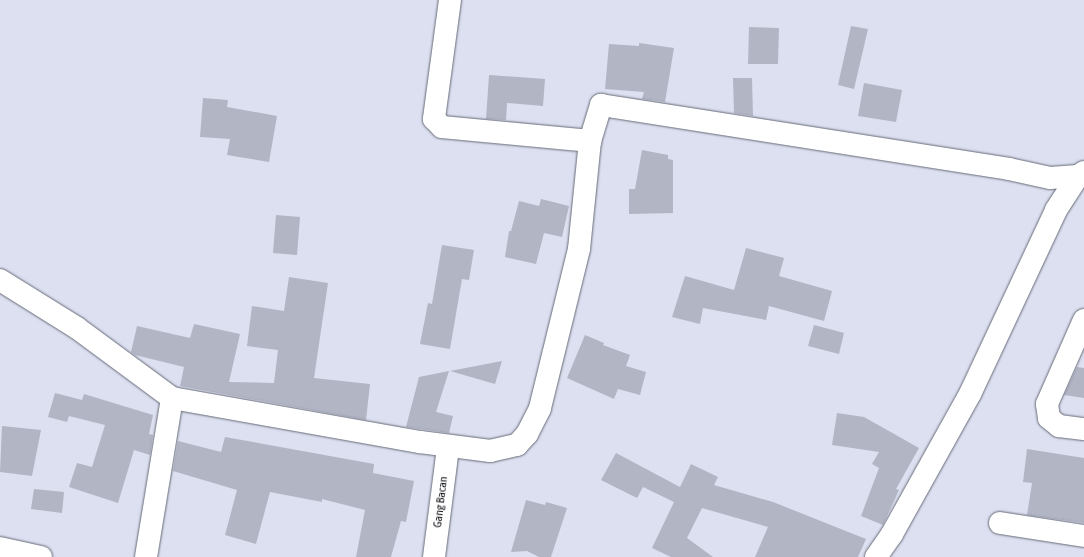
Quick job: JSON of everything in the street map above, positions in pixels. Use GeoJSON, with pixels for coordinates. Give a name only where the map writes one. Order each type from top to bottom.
{"type":"FeatureCollection","features":[{"type":"Feature","properties":{"kind":"street"},"geometry":{"type":"LineString","coordinates":[[456,0],[434,118],[442,127],[590,140]]}},
{"type":"Feature","properties":{"kind":"street"},"geometry":{"type":"LineString","coordinates":[[0,280],[77,328],[172,398],[448,447],[490,451],[506,449],[517,445],[527,434],[540,408],[579,249],[590,140],[601,105],[1009,169],[1050,178],[1081,174]]}},
{"type":"Feature","properties":{"kind":"street"},"geometry":{"type":"LineString","coordinates":[[876,557],[892,534],[970,394],[1056,210],[1081,174]]}},
{"type":"Feature","properties":{"kind":"street"},"geometry":{"type":"LineString","coordinates":[[1084,320],[1047,404],[1049,418],[1059,426],[1084,429]]}},
{"type":"Feature","properties":{"kind":"street"},"geometry":{"type":"LineString","coordinates":[[146,557],[172,398]]}},
{"type":"Feature","properties":{"kind":"street","name":"Gang Bacan"},"geometry":{"type":"LineString","coordinates":[[434,557],[448,447]]}},
{"type":"Feature","properties":{"kind":"street"},"geometry":{"type":"LineString","coordinates":[[1000,523],[1084,536]]}},
{"type":"Feature","properties":{"kind":"street"},"geometry":{"type":"LineString","coordinates":[[0,548],[41,557]]}},
{"type":"Feature","properties":{"kind":"building"},"geometry":{"type":"Polygon","coordinates":[[[851,26],[868,29],[854,89],[838,85],[851,26]]]}},
{"type":"Feature","properties":{"kind":"building"},"geometry":{"type":"Polygon","coordinates":[[[749,27],[779,28],[778,64],[748,64],[749,27]]]}},
{"type":"Feature","properties":{"kind":"building"},"geometry":{"type":"Polygon","coordinates":[[[639,43],[674,48],[665,102],[642,99],[644,92],[605,89],[609,44],[639,46],[639,43]]]}},
{"type":"Feature","properties":{"kind":"building"},"geometry":{"type":"Polygon","coordinates":[[[489,75],[545,79],[543,106],[507,103],[506,120],[486,119],[489,75]]]}},
{"type":"Feature","properties":{"kind":"building"},"geometry":{"type":"Polygon","coordinates":[[[733,78],[752,78],[753,116],[734,113],[733,78]]]}},
{"type":"Feature","properties":{"kind":"building"},"geometry":{"type":"Polygon","coordinates":[[[864,83],[902,90],[896,122],[858,116],[864,83]]]}},
{"type":"Feature","properties":{"kind":"building"},"geometry":{"type":"Polygon","coordinates":[[[203,98],[228,100],[227,107],[277,116],[269,162],[227,155],[230,139],[200,137],[203,98]]]}},
{"type":"Feature","properties":{"kind":"building"},"geometry":{"type":"Polygon","coordinates":[[[642,150],[668,155],[668,159],[673,160],[673,213],[629,214],[629,189],[635,189],[642,150]]]}},
{"type":"Feature","properties":{"kind":"building"},"geometry":{"type":"Polygon","coordinates":[[[541,199],[569,206],[562,237],[544,233],[536,264],[505,257],[509,231],[511,231],[519,201],[539,206],[541,199]]]}},
{"type":"Feature","properties":{"kind":"building"},"geometry":{"type":"Polygon","coordinates":[[[276,215],[300,217],[297,255],[273,253],[276,215]]]}},
{"type":"Feature","properties":{"kind":"building"},"geometry":{"type":"Polygon","coordinates":[[[442,245],[474,250],[469,280],[462,279],[450,349],[420,344],[428,303],[432,304],[442,245]]]}},
{"type":"Feature","properties":{"kind":"building"},"geometry":{"type":"Polygon","coordinates":[[[746,248],[784,258],[779,276],[832,291],[824,321],[769,306],[766,320],[703,308],[700,324],[672,317],[685,276],[734,290],[746,248]]]}},
{"type":"Feature","properties":{"kind":"building"},"geometry":{"type":"Polygon","coordinates":[[[289,277],[328,283],[314,378],[370,384],[366,420],[180,386],[184,367],[135,355],[131,352],[137,326],[190,338],[194,324],[240,334],[229,382],[274,383],[278,350],[247,346],[252,306],[284,311],[289,277]]]}},
{"type":"Feature","properties":{"kind":"building"},"geometry":{"type":"Polygon","coordinates":[[[814,325],[844,333],[839,354],[808,346],[814,325]]]}},
{"type":"Feature","properties":{"kind":"building"},"geometry":{"type":"Polygon","coordinates":[[[585,335],[604,343],[603,345],[630,355],[626,366],[646,372],[640,395],[618,389],[614,399],[567,378],[585,335]]]}},
{"type":"Feature","properties":{"kind":"building"},"geometry":{"type":"Polygon","coordinates":[[[502,361],[495,384],[450,371],[502,361]]]}},
{"type":"Feature","properties":{"kind":"building"},"geometry":{"type":"Polygon","coordinates":[[[1077,367],[1084,368],[1084,398],[1064,395],[1077,367]]]}},
{"type":"Feature","properties":{"kind":"building"},"geometry":{"type":"Polygon","coordinates":[[[449,371],[436,412],[453,416],[449,433],[406,427],[419,377],[449,371]]]}},
{"type":"Feature","properties":{"kind":"building"},"geometry":{"type":"Polygon","coordinates":[[[55,393],[82,400],[84,394],[153,415],[149,434],[153,435],[150,455],[134,450],[118,503],[69,487],[77,463],[92,467],[105,425],[69,416],[67,422],[48,417],[55,393]]]}},
{"type":"Feature","properties":{"kind":"building"},"geometry":{"type":"Polygon","coordinates":[[[837,413],[864,417],[919,448],[896,489],[899,490],[883,525],[861,516],[879,468],[872,464],[879,452],[832,445],[837,413]]]}},
{"type":"Feature","properties":{"kind":"building"},"geometry":{"type":"Polygon","coordinates":[[[2,426],[41,430],[32,476],[0,472],[2,426]]]}},
{"type":"Feature","properties":{"kind":"building"},"geometry":{"type":"Polygon","coordinates":[[[225,437],[374,464],[373,473],[414,481],[406,522],[401,521],[391,557],[356,557],[365,510],[322,499],[322,502],[270,492],[256,544],[225,535],[237,490],[173,471],[178,441],[221,452],[225,437]]]}},
{"type":"Feature","properties":{"kind":"building"},"geometry":{"type":"Polygon","coordinates":[[[1027,449],[1084,458],[1084,523],[1027,515],[1032,483],[1023,482],[1027,449]]]}},
{"type":"Feature","properties":{"kind":"building"},"geometry":{"type":"Polygon","coordinates":[[[616,453],[680,487],[691,464],[718,477],[714,485],[773,502],[866,539],[858,557],[755,557],[768,527],[702,508],[687,538],[713,557],[671,557],[652,548],[674,502],[643,487],[637,498],[601,480],[616,453]]]}},
{"type":"Feature","properties":{"kind":"building"},"geometry":{"type":"Polygon","coordinates":[[[34,489],[64,492],[62,513],[31,509],[34,489]]]}},
{"type":"Feature","properties":{"kind":"building"},"geometry":{"type":"Polygon","coordinates":[[[526,500],[545,505],[546,502],[567,508],[551,557],[539,557],[527,551],[511,552],[526,500]]]}}]}
